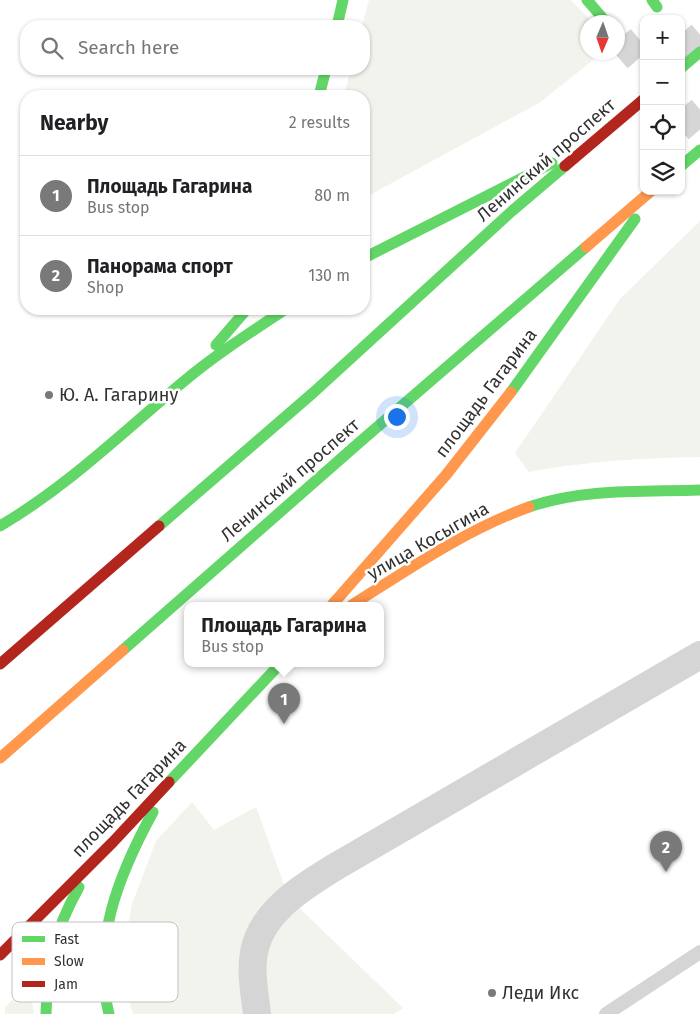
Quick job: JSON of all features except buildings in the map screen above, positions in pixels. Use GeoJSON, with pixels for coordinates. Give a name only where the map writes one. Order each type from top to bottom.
{"type":"FeatureCollection","features":[{"type":"Feature","properties":{"kind":"main road"},"geometry":{"type":"LineString","coordinates":[[338,20],[343,0]]}},
{"type":"Feature","properties":{"kind":"main road"},"geometry":{"type":"LineString","coordinates":[[588,0],[600,15]]}},
{"type":"Feature","properties":{"kind":"main road"},"geometry":{"type":"LineString","coordinates":[[685,65],[700,52]]}},
{"type":"Feature","properties":{"kind":"main road"},"geometry":{"type":"LineString","coordinates":[[321,90],[324,75]]}},
{"type":"Feature","properties":{"kind":"main road","name":"Ленинский проспект"},"geometry":{"type":"LineString","coordinates":[[0,664],[314,392],[512,211],[640,102]]}},
{"type":"Feature","properties":{"kind":"main road"},"geometry":{"type":"LineString","coordinates":[[370,255],[569,155],[605,132]]}},
{"type":"Feature","properties":{"kind":"main road"},"geometry":{"type":"LineString","coordinates":[[685,163],[700,150]]}},
{"type":"Feature","properties":{"kind":"main road","name":"Ленинский проспект"},"geometry":{"type":"LineString","coordinates":[[0,758],[361,440],[647,195]]}},
{"type":"Feature","properties":{"kind":"main road","name":"площадь Гагарина"},"geometry":{"type":"LineString","coordinates":[[335,602],[446,476],[501,406],[630,226],[649,195]]}},
{"type":"Feature","properties":{"kind":"main road"},"geometry":{"type":"LineString","coordinates":[[185,380],[242,315]]}},
{"type":"Feature","properties":{"kind":"main road"},"geometry":{"type":"LineString","coordinates":[[0,526],[18,517],[56,491],[185,380],[277,315]]}},
{"type":"Feature","properties":{"kind":"main road","name":"улица Косыгина"},"geometry":{"type":"LineString","coordinates":[[357,602],[431,555],[466,536],[505,517],[538,504],[565,498],[595,495],[700,490]]}},
{"type":"Feature","properties":{"kind":"main road","name":"площадь Гагарина"},"geometry":{"type":"LineString","coordinates":[[33,922],[113,842],[277,667]]}},
{"type":"Feature","properties":{"kind":"main road"},"geometry":{"type":"LineString","coordinates":[[109,922],[117,893],[132,853],[152,814],[178,773]]}},
{"type":"Feature","properties":{"kind":"main road"},"geometry":{"type":"LineString","coordinates":[[61,922],[81,884],[113,842]]}},
{"type":"Feature","properties":{"kind":"main road","name":"площадь Гагарина"},"geometry":{"type":"LineString","coordinates":[[0,955],[12,943]]}},
{"type":"Feature","properties":{"kind":"street"},"geometry":{"type":"LineString","coordinates":[[257,1014],[253,986],[253,959],[258,939],[268,921],[289,898],[335,867],[700,655]]}},
{"type":"Feature","properties":{"kind":"lane"},"geometry":{"type":"LineString","coordinates":[[606,1014],[700,952]]}},
{"type":"Feature","properties":{"kind":"shaded area"},"geometry":{"type":"Polygon","coordinates":[[[369,0],[571,0],[585,15],[580,15],[580,60],[593,60],[539,103],[370,195],[370,90],[346,90],[349,75],[370,75],[370,20],[364,20],[369,0]]]}},
{"type":"Feature","properties":{"kind":"shaded area"},"geometry":{"type":"Polygon","coordinates":[[[700,221],[700,457],[614,461],[571,465],[529,472],[515,453],[620,299],[700,221]]]}},
{"type":"Feature","properties":{"kind":"shaded area"},"geometry":{"type":"Polygon","coordinates":[[[192,802],[214,830],[256,807],[289,898],[403,1008],[394,1014],[133,1014],[130,1002],[178,1002],[178,922],[129,922],[132,904],[156,841],[192,802]]]}},
{"type":"Feature","properties":{"kind":"shaded area"},"geometry":{"type":"Polygon","coordinates":[[[12,1000],[12,1002],[32,1002],[34,1014],[5,1014],[5,1007],[12,1000]]]}},
{"type":"Feature","properties":{"kind":"tunnel"},"geometry":{"type":"LineString","coordinates":[[685,39],[700,56]]}},
{"type":"Feature","properties":{"kind":"tunnel"},"geometry":{"type":"LineString","coordinates":[[625,44],[640,61]]}},
{"type":"Feature","properties":{"kind":"tunnel"},"geometry":{"type":"LineString","coordinates":[[685,114],[700,131]]}},
{"type":"Feature","properties":{"kind":"traffic: fast"},"geometry":{"type":"LineString","coordinates":[[338,20],[343,0]]}},
{"type":"Feature","properties":{"kind":"traffic: fast"},"geometry":{"type":"LineString","coordinates":[[587,0],[600,15]]}},
{"type":"Feature","properties":{"kind":"traffic: fast"},"geometry":{"type":"LineString","coordinates":[[652,0],[657,7]]}},
{"type":"Feature","properties":{"kind":"traffic: fast"},"geometry":{"type":"LineString","coordinates":[[685,65],[700,52]]}},
{"type":"Feature","properties":{"kind":"traffic: fast"},"geometry":{"type":"LineString","coordinates":[[321,90],[324,75]]}},
{"type":"Feature","properties":{"kind":"traffic: fast"},"geometry":{"type":"LineString","coordinates":[[685,163],[700,150]]}},
{"type":"Feature","properties":{"kind":"traffic: fast"},"geometry":{"type":"LineString","coordinates":[[370,255],[552,163]]}},
{"type":"Feature","properties":{"kind":"traffic: fast"},"geometry":{"type":"LineString","coordinates":[[159,526],[314,392],[512,211],[565,166]]}},
{"type":"Feature","properties":{"kind":"traffic: fast"},"geometry":{"type":"LineString","coordinates":[[511,392],[635,219]]}},
{"type":"Feature","properties":{"kind":"traffic: fast"},"geometry":{"type":"LineString","coordinates":[[123,650],[586,247]]}},
{"type":"Feature","properties":{"kind":"traffic: fast"},"geometry":{"type":"LineString","coordinates":[[216,345],[242,315]]}},
{"type":"Feature","properties":{"kind":"traffic: fast"},"geometry":{"type":"LineString","coordinates":[[0,526],[49,494],[72,476],[208,362],[277,315]]}},
{"type":"Feature","properties":{"kind":"traffic: fast"},"geometry":{"type":"LineString","coordinates":[[529,507],[550,501],[592,494],[700,490]]}},
{"type":"Feature","properties":{"kind":"traffic: fast"},"geometry":{"type":"LineString","coordinates":[[169,782],[277,667]]}},
{"type":"Feature","properties":{"kind":"traffic: fast"},"geometry":{"type":"LineString","coordinates":[[109,922],[119,884],[153,812]]}},
{"type":"Feature","properties":{"kind":"traffic: fast"},"geometry":{"type":"LineString","coordinates":[[62,922],[79,887]]}},
{"type":"Feature","properties":{"kind":"traffic: fast"},"geometry":{"type":"LineString","coordinates":[[46,1014],[47,1002]]}},
{"type":"Feature","properties":{"kind":"traffic: fast"},"geometry":{"type":"LineString","coordinates":[[107,1002],[109,1014]]}},
{"type":"Feature","properties":{"kind":"traffic: slow"},"geometry":{"type":"LineString","coordinates":[[586,247],[646,195]]}},
{"type":"Feature","properties":{"kind":"traffic: slow"},"geometry":{"type":"LineString","coordinates":[[335,602],[446,475],[511,392]]}},
{"type":"Feature","properties":{"kind":"traffic: slow"},"geometry":{"type":"LineString","coordinates":[[357,602],[416,564],[460,539],[505,516],[529,507]]}},
{"type":"Feature","properties":{"kind":"traffic: slow"},"geometry":{"type":"LineString","coordinates":[[0,758],[123,650]]}},
{"type":"Feature","properties":{"kind":"traffic: jam"},"geometry":{"type":"LineString","coordinates":[[565,166],[640,102]]}},
{"type":"Feature","properties":{"kind":"traffic: jam"},"geometry":{"type":"LineString","coordinates":[[0,664],[159,526]]}},
{"type":"Feature","properties":{"kind":"traffic: jam"},"geometry":{"type":"LineString","coordinates":[[33,922],[113,842],[169,782]]}},
{"type":"Feature","properties":{"kind":"traffic: jam"},"geometry":{"type":"LineString","coordinates":[[0,955],[12,943]]}},
{"type":"Feature","properties":{"kind":"place","name":"Ю. А. Гагарину"},"geometry":{"type":"Point","coordinates":[49,395]}},
{"type":"Feature","properties":{"kind":"place","name":"Площадь Гагарина"},"geometry":{"type":"Point","coordinates":[284,724]}},
{"type":"Feature","properties":{"kind":"place","name":"Панорама спорт"},"geometry":{"type":"Point","coordinates":[666,872]}},
{"type":"Feature","properties":{"kind":"place","name":"Леди Икс"},"geometry":{"type":"Point","coordinates":[492,993]}}]}
